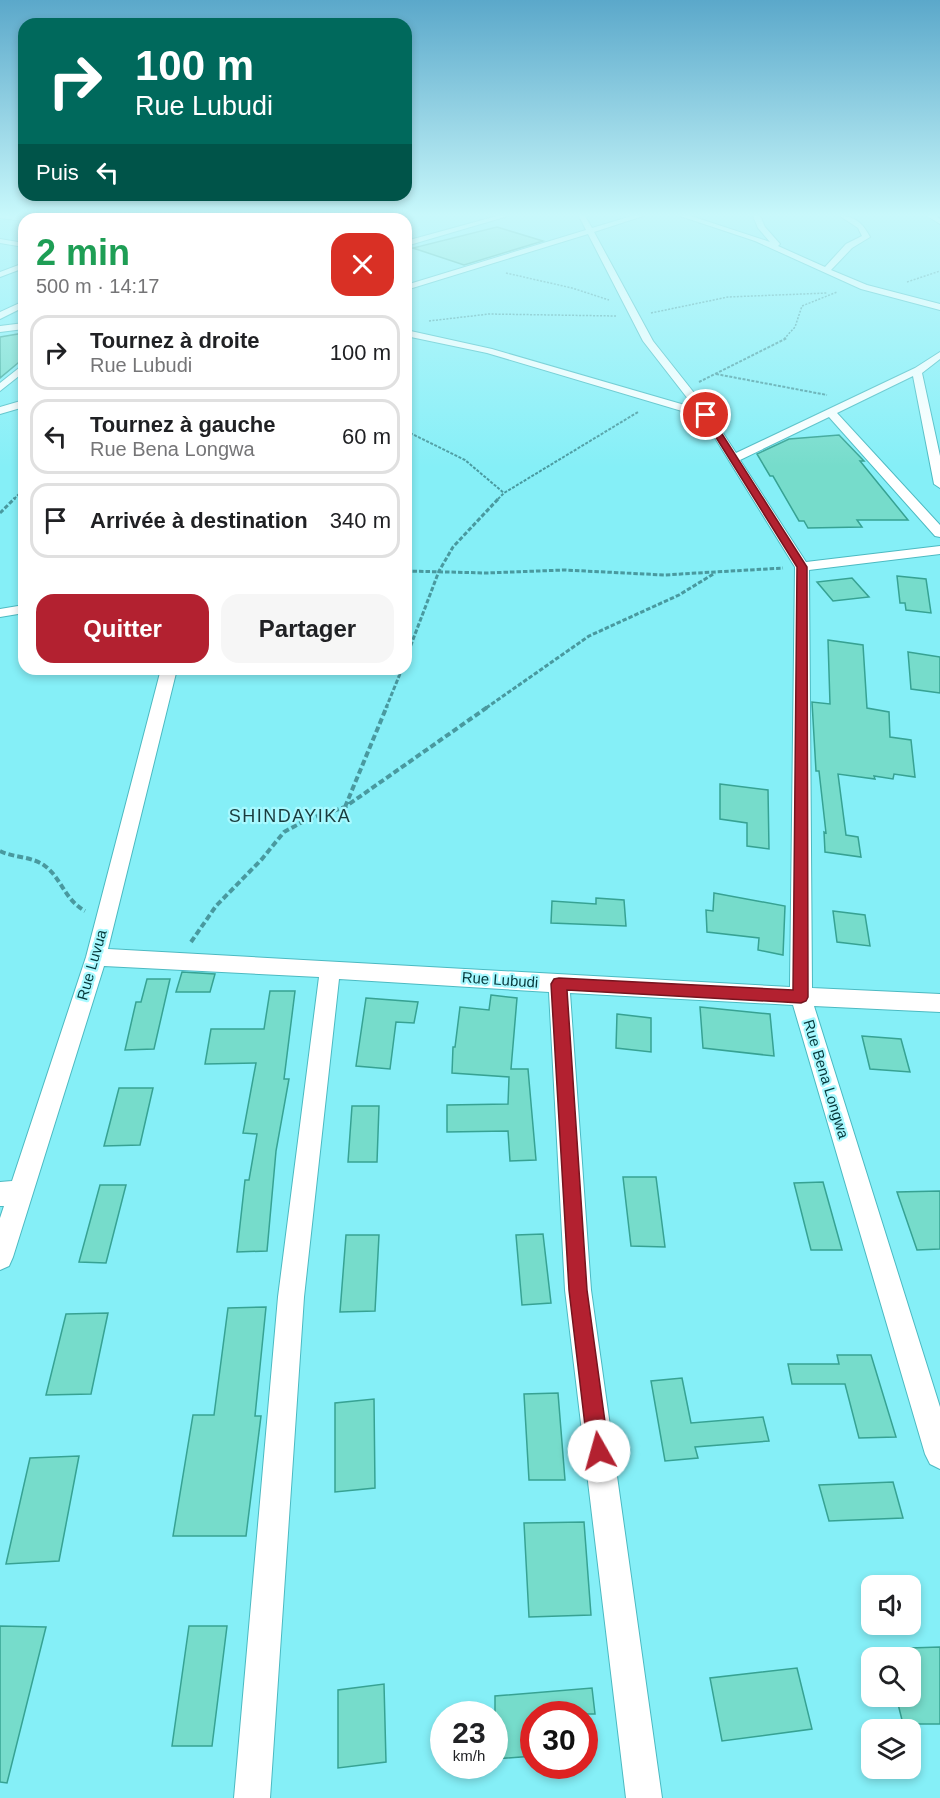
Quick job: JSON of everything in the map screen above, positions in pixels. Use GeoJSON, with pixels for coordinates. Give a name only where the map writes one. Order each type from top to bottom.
{"type":"FeatureCollection","features":[{"type":"Feature","properties":{"kind":"street"},"geometry":{"type":"LineString","coordinates":[[626,300],[648,340],[684,390],[706,415],[802,567],[940,550]]}},
{"type":"Feature","properties":{"kind":"street"},"geometry":{"type":"LineString","coordinates":[[913,300],[940,307]]}},
{"type":"Feature","properties":{"kind":"street"},"geometry":{"type":"LineString","coordinates":[[0,316],[18,307]]}},
{"type":"Feature","properties":{"kind":"street"},"geometry":{"type":"LineString","coordinates":[[0,329],[18,327]]}},
{"type":"Feature","properties":{"kind":"street"},"geometry":{"type":"LineString","coordinates":[[412,335],[489,351],[706,415]]}},
{"type":"Feature","properties":{"kind":"street"},"geometry":{"type":"LineString","coordinates":[[734,458],[851,401],[917,373],[940,355]]}},
{"type":"Feature","properties":{"kind":"street"},"geometry":{"type":"LineString","coordinates":[[0,388],[18,372]]}},
{"type":"Feature","properties":{"kind":"street"},"geometry":{"type":"LineString","coordinates":[[917,373],[940,484]]}},
{"type":"Feature","properties":{"kind":"street"},"geometry":{"type":"LineString","coordinates":[[0,411],[18,405]]}},
{"type":"Feature","properties":{"kind":"street"},"geometry":{"type":"LineString","coordinates":[[831,412],[940,533]]}},
{"type":"Feature","properties":{"kind":"street","name":"Rue Bena Longwa"},"geometry":{"type":"LineString","coordinates":[[802,567],[801,997],[940,1454]]}},
{"type":"Feature","properties":{"kind":"street"},"geometry":{"type":"LineString","coordinates":[[0,613],[18,610]]}},
{"type":"Feature","properties":{"kind":"street","name":"Rue Luvua"},"geometry":{"type":"LineString","coordinates":[[0,1257],[10,1193],[96,957],[167,675]]}},
{"type":"Feature","properties":{"kind":"street","name":"Rue Lubudi"},"geometry":{"type":"LineString","coordinates":[[96,957],[940,1003]]}},
{"type":"Feature","properties":{"kind":"street"},"geometry":{"type":"LineString","coordinates":[[252,1798],[291,1297],[330,969]]}},
{"type":"Feature","properties":{"kind":"street"},"geometry":{"type":"LineString","coordinates":[[559,984],[578,1290],[644,1798]]}},
{"type":"Feature","properties":{"kind":"path"},"geometry":{"type":"LineString","coordinates":[[610,300],[628,304]]}},
{"type":"Feature","properties":{"kind":"path"},"geometry":{"type":"LineString","coordinates":[[684,390],[788,337],[795,327],[801,309],[814,300]]}},
{"type":"Feature","properties":{"kind":"path"},"geometry":{"type":"LineString","coordinates":[[716,374],[851,401]]}},
{"type":"Feature","properties":{"kind":"path"},"geometry":{"type":"LineString","coordinates":[[412,642],[439,571],[453,547],[504,493],[635,414],[661,401]]}},
{"type":"Feature","properties":{"kind":"path"},"geometry":{"type":"LineString","coordinates":[[412,433],[449,449],[478,469],[488,483],[504,493]]}},
{"type":"Feature","properties":{"kind":"path"},"geometry":{"type":"LineString","coordinates":[[0,513],[18,495]]}},
{"type":"Feature","properties":{"kind":"path"},"geometry":{"type":"LineString","coordinates":[[412,571],[487,573],[565,570],[664,575],[802,567]]}},
{"type":"Feature","properties":{"kind":"path"},"geometry":{"type":"LineString","coordinates":[[179,960],[216,906],[262,859],[284,832],[306,820],[345,807],[589,636],[679,595],[715,573]]}},
{"type":"Feature","properties":{"kind":"path"},"geometry":{"type":"LineString","coordinates":[[345,807],[400,675]]}},
{"type":"Feature","properties":{"kind":"path"},"geometry":{"type":"LineString","coordinates":[[0,851],[12,857],[33,860],[46,867],[63,889],[67,900],[104,922]]}},
{"type":"Feature","properties":{"kind":"building"},"geometry":{"type":"Polygon","coordinates":[[[18,334],[18,363],[0,378],[0,337],[18,334]]]}},
{"type":"Feature","properties":{"kind":"building"},"geometry":{"type":"Polygon","coordinates":[[[839,435],[864,461],[860,461],[908,520],[857,520],[862,527],[808,528],[804,521],[799,521],[773,476],[770,476],[757,454],[789,439],[839,435]]]}},
{"type":"Feature","properties":{"kind":"building"},"geometry":{"type":"Polygon","coordinates":[[[897,576],[926,579],[931,613],[906,610],[905,603],[900,603],[897,576]]]}},
{"type":"Feature","properties":{"kind":"building"},"geometry":{"type":"Polygon","coordinates":[[[852,578],[869,597],[833,601],[817,582],[852,578]]]}},
{"type":"Feature","properties":{"kind":"building"},"geometry":{"type":"Polygon","coordinates":[[[828,640],[863,645],[867,708],[889,712],[890,737],[911,740],[915,777],[894,774],[893,779],[874,776],[875,779],[838,774],[846,835],[858,837],[861,857],[825,852],[824,832],[826,833],[819,771],[816,771],[812,702],[830,704],[828,640]]]}},
{"type":"Feature","properties":{"kind":"building"},"geometry":{"type":"Polygon","coordinates":[[[908,652],[940,657],[940,693],[911,689],[908,652]]]}},
{"type":"Feature","properties":{"kind":"building"},"geometry":{"type":"Polygon","coordinates":[[[720,784],[768,790],[769,849],[747,846],[747,823],[720,819],[720,784]]]}},
{"type":"Feature","properties":{"kind":"building"},"geometry":{"type":"Polygon","coordinates":[[[714,893],[785,906],[783,955],[758,950],[759,938],[707,932],[706,910],[713,911],[714,893]]]}},
{"type":"Feature","properties":{"kind":"building"},"geometry":{"type":"Polygon","coordinates":[[[596,898],[624,900],[626,926],[551,923],[552,901],[596,904],[596,898]]]}},
{"type":"Feature","properties":{"kind":"building"},"geometry":{"type":"Polygon","coordinates":[[[833,911],[865,915],[870,946],[837,942],[833,911]]]}},
{"type":"Feature","properties":{"kind":"building"},"geometry":{"type":"Polygon","coordinates":[[[182,972],[215,974],[210,992],[176,992],[182,972]]]}},
{"type":"Feature","properties":{"kind":"building"},"geometry":{"type":"Polygon","coordinates":[[[147,979],[170,979],[154,1049],[125,1050],[136,1002],[141,1002],[147,979]]]}},
{"type":"Feature","properties":{"kind":"building"},"geometry":{"type":"Polygon","coordinates":[[[270,991],[295,991],[284,1079],[289,1079],[276,1151],[267,1251],[237,1252],[245,1180],[249,1180],[257,1134],[243,1133],[256,1063],[205,1064],[211,1029],[264,1029],[270,991]]]}},
{"type":"Feature","properties":{"kind":"building"},"geometry":{"type":"Polygon","coordinates":[[[491,995],[517,998],[511,1069],[528,1069],[536,1160],[510,1161],[508,1131],[447,1132],[447,1105],[508,1104],[509,1077],[452,1073],[453,1047],[455,1047],[460,1007],[489,1010],[491,995]]]}},
{"type":"Feature","properties":{"kind":"building"},"geometry":{"type":"Polygon","coordinates":[[[366,998],[418,1002],[414,1023],[396,1022],[390,1069],[356,1066],[366,998]]]}},
{"type":"Feature","properties":{"kind":"building"},"geometry":{"type":"Polygon","coordinates":[[[700,1007],[770,1014],[774,1056],[703,1048],[700,1007]]]}},
{"type":"Feature","properties":{"kind":"building"},"geometry":{"type":"Polygon","coordinates":[[[617,1014],[651,1018],[651,1052],[616,1048],[617,1014]]]}},
{"type":"Feature","properties":{"kind":"building"},"geometry":{"type":"Polygon","coordinates":[[[862,1036],[901,1039],[910,1072],[870,1069],[862,1036]]]}},
{"type":"Feature","properties":{"kind":"building"},"geometry":{"type":"Polygon","coordinates":[[[119,1088],[153,1088],[140,1145],[104,1146],[119,1088]]]}},
{"type":"Feature","properties":{"kind":"building"},"geometry":{"type":"Polygon","coordinates":[[[352,1106],[379,1106],[377,1162],[348,1162],[352,1106]]]}},
{"type":"Feature","properties":{"kind":"building"},"geometry":{"type":"Polygon","coordinates":[[[623,1177],[656,1177],[665,1247],[631,1246],[623,1177]]]}},
{"type":"Feature","properties":{"kind":"building"},"geometry":{"type":"Polygon","coordinates":[[[823,1182],[842,1250],[811,1250],[794,1183],[823,1182]]]}},
{"type":"Feature","properties":{"kind":"building"},"geometry":{"type":"Polygon","coordinates":[[[100,1185],[126,1185],[106,1263],[79,1262],[100,1185]]]}},
{"type":"Feature","properties":{"kind":"building"},"geometry":{"type":"Polygon","coordinates":[[[940,1191],[940,1249],[917,1250],[897,1192],[940,1191]]]}},
{"type":"Feature","properties":{"kind":"building"},"geometry":{"type":"Polygon","coordinates":[[[543,1234],[551,1303],[522,1305],[516,1235],[543,1234]]]}},
{"type":"Feature","properties":{"kind":"building"},"geometry":{"type":"Polygon","coordinates":[[[346,1235],[379,1235],[375,1311],[340,1312],[346,1235]]]}},
{"type":"Feature","properties":{"kind":"building"},"geometry":{"type":"Polygon","coordinates":[[[266,1307],[255,1416],[261,1416],[246,1536],[173,1536],[193,1415],[214,1415],[228,1308],[266,1307]]]}},
{"type":"Feature","properties":{"kind":"building"},"geometry":{"type":"Polygon","coordinates":[[[108,1313],[91,1394],[46,1395],[66,1314],[108,1313]]]}},
{"type":"Feature","properties":{"kind":"building"},"geometry":{"type":"Polygon","coordinates":[[[837,1355],[871,1355],[896,1437],[859,1438],[845,1384],[792,1384],[788,1364],[839,1364],[837,1355]]]}},
{"type":"Feature","properties":{"kind":"building"},"geometry":{"type":"Polygon","coordinates":[[[682,1378],[691,1423],[763,1417],[769,1441],[695,1447],[698,1458],[665,1461],[651,1381],[682,1378]]]}},
{"type":"Feature","properties":{"kind":"building"},"geometry":{"type":"Polygon","coordinates":[[[558,1393],[565,1480],[529,1480],[524,1394],[558,1393]]]}},
{"type":"Feature","properties":{"kind":"building"},"geometry":{"type":"Polygon","coordinates":[[[374,1399],[375,1488],[335,1492],[335,1403],[374,1399]]]}},
{"type":"Feature","properties":{"kind":"building"},"geometry":{"type":"Polygon","coordinates":[[[79,1456],[59,1561],[6,1564],[30,1458],[79,1456]]]}},
{"type":"Feature","properties":{"kind":"building"},"geometry":{"type":"Polygon","coordinates":[[[893,1482],[903,1518],[829,1521],[819,1485],[893,1482]]]}},
{"type":"Feature","properties":{"kind":"building"},"geometry":{"type":"Polygon","coordinates":[[[584,1522],[591,1615],[529,1617],[524,1523],[584,1522]]]}},
{"type":"Feature","properties":{"kind":"building"},"geometry":{"type":"Polygon","coordinates":[[[0,1626],[46,1627],[7,1783],[0,1782],[0,1626]]]}},
{"type":"Feature","properties":{"kind":"building"},"geometry":{"type":"Polygon","coordinates":[[[189,1626],[227,1626],[212,1746],[172,1746],[189,1626]]]}},
{"type":"Feature","properties":{"kind":"building"},"geometry":{"type":"Polygon","coordinates":[[[940,1647],[940,1724],[921,1724],[921,1719],[902,1719],[899,1707],[921,1707],[921,1648],[940,1647]]]}},
{"type":"Feature","properties":{"kind":"building"},"geometry":{"type":"Polygon","coordinates":[[[797,1668],[812,1729],[722,1741],[710,1678],[797,1668]]]}},
{"type":"Feature","properties":{"kind":"building"},"geometry":{"type":"Polygon","coordinates":[[[384,1684],[386,1762],[338,1768],[338,1690],[384,1684]]]}},
{"type":"Feature","properties":{"kind":"building"},"geometry":{"type":"Polygon","coordinates":[[[592,1688],[594,1701],[520,1701],[520,1757],[508,1758],[508,1701],[495,1701],[495,1696],[592,1688]]]}},
{"type":"Feature","properties":{"kind":"district","name":"SHINDAYIKA"},"geometry":{"type":"Point","coordinates":[290,816]}},
{"type":"Feature","properties":{"kind":"route"},"geometry":{"type":"LineString","coordinates":[[599,1451],[578,1290],[559,984],[801,997],[802,567],[706,415]]}}]}
